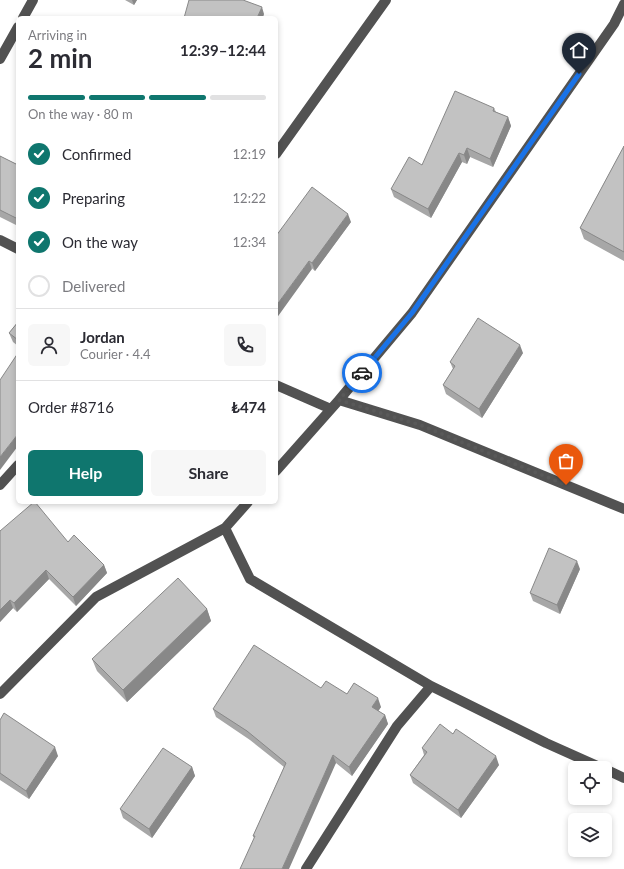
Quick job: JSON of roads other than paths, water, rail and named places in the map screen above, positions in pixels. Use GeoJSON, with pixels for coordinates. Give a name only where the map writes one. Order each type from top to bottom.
{"type":"FeatureCollection","features":[{"type":"Feature","properties":{"kind":"street"},"geometry":{"type":"LineString","coordinates":[[24,16],[33,0]]}},
{"type":"Feature","properties":{"kind":"street"},"geometry":{"type":"LineString","coordinates":[[278,151],[386,0]]}},
{"type":"Feature","properties":{"kind":"street"},"geometry":{"type":"LineString","coordinates":[[278,469],[339,400],[412,313],[609,31],[624,4]]}},
{"type":"Feature","properties":{"kind":"street"},"geometry":{"type":"LineString","coordinates":[[0,59],[16,30]]}},
{"type":"Feature","properties":{"kind":"street"},"geometry":{"type":"LineString","coordinates":[[0,240],[16,248]]}},
{"type":"Feature","properties":{"kind":"street"},"geometry":{"type":"LineString","coordinates":[[278,386],[331,409]]}},
{"type":"Feature","properties":{"kind":"street"},"geometry":{"type":"LineString","coordinates":[[339,400],[420,425],[624,509]]}},
{"type":"Feature","properties":{"kind":"street"},"geometry":{"type":"LineString","coordinates":[[0,485],[16,467]]}},
{"type":"Feature","properties":{"kind":"street"},"geometry":{"type":"LineString","coordinates":[[0,694],[96,596],[225,528],[246,504]]}},
{"type":"Feature","properties":{"kind":"street"},"geometry":{"type":"LineString","coordinates":[[225,528],[250,579],[431,686],[546,743],[586,761]]}},
{"type":"Feature","properties":{"kind":"street"},"geometry":{"type":"LineString","coordinates":[[306,869],[398,726],[431,686]]}},
{"type":"Feature","properties":{"kind":"street"},"geometry":{"type":"LineString","coordinates":[[612,773],[624,778]]}}]}
